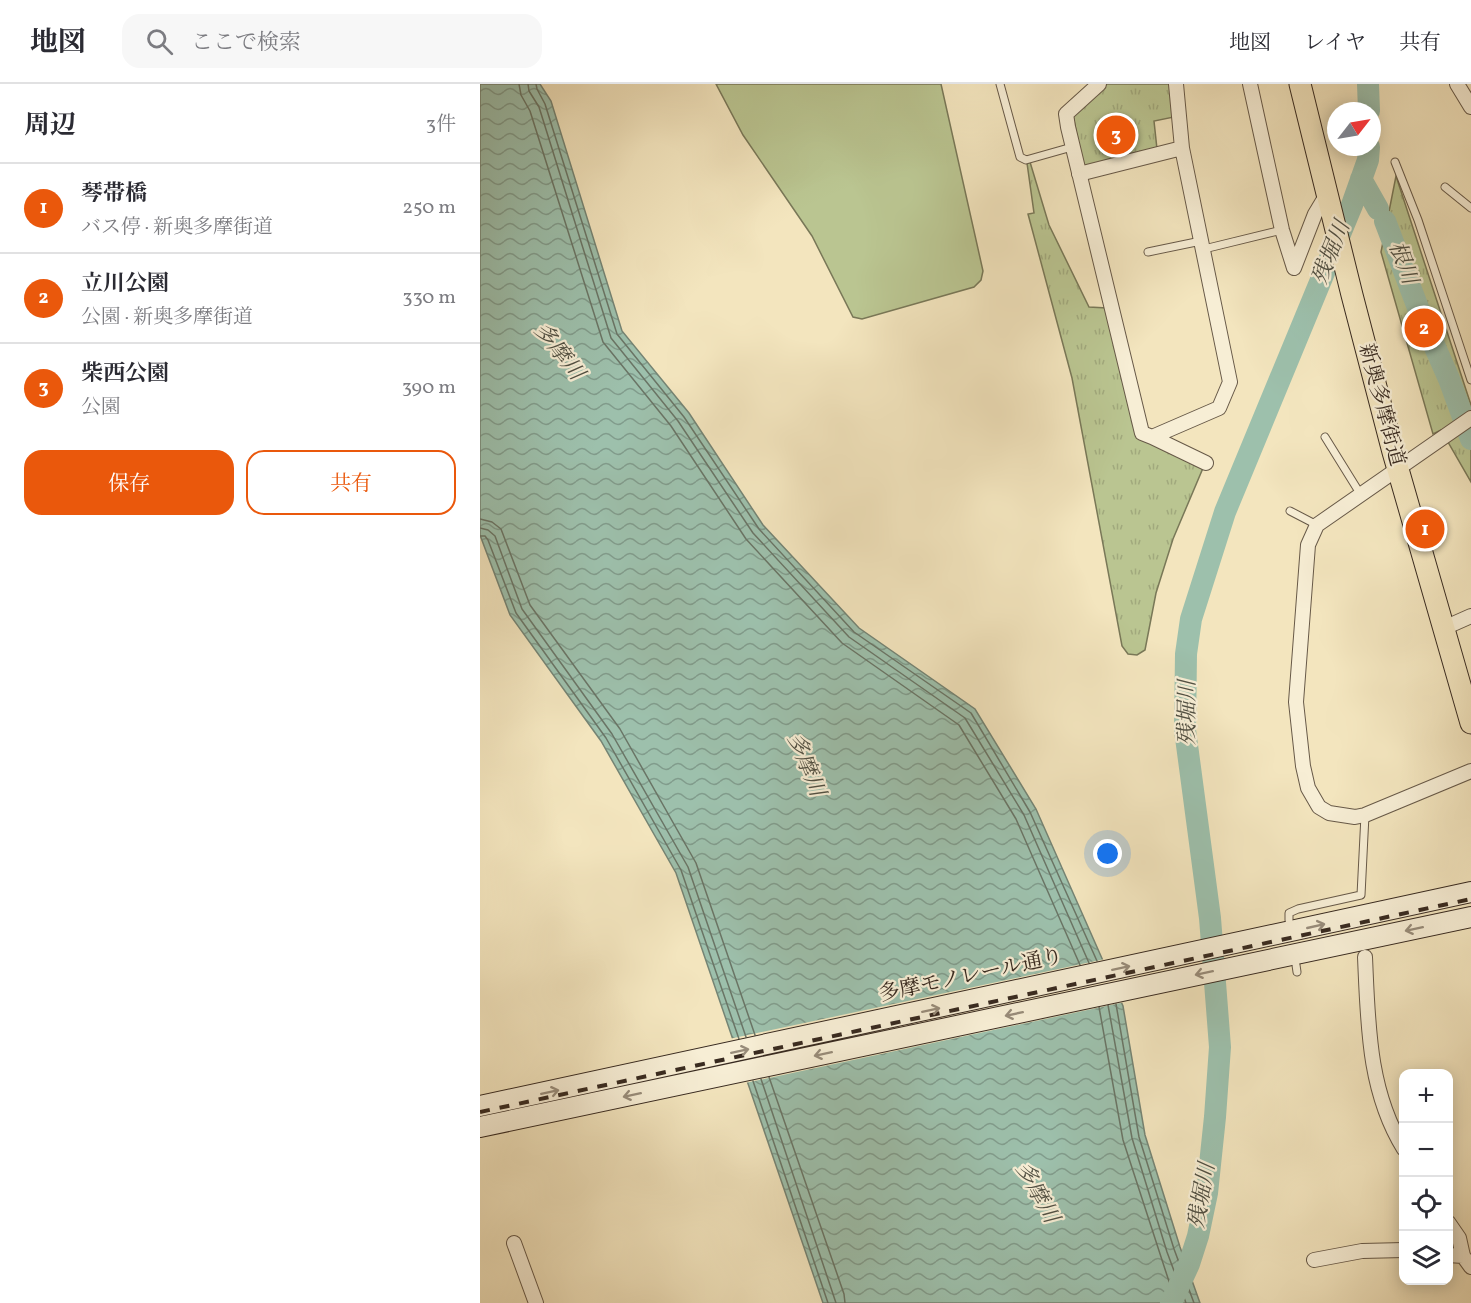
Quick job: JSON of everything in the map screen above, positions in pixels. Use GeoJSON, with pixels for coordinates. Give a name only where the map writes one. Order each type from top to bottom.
{"type":"FeatureCollection","features":[{"type":"Feature","properties":{"kind":"main road","name":"新奥多摩街道"},"geometry":{"type":"LineString","coordinates":[[1300,84],[1398,470],[1471,723]]}},
{"type":"Feature","properties":{"kind":"main road","name":"多摩モノレール通り"},"geometry":{"type":"LineString","coordinates":[[486,1105],[1471,892]]}},
{"type":"Feature","properties":{"kind":"main road"},"geometry":{"type":"LineString","coordinates":[[489,1125],[1471,917]]}},
{"type":"Feature","properties":{"kind":"street"},"geometry":{"type":"LineString","coordinates":[[1099,84],[1066,114],[1072,147],[1142,433],[1206,463]]}},
{"type":"Feature","properties":{"kind":"street"},"geometry":{"type":"LineString","coordinates":[[1152,437],[1219,408],[1230,382],[1182,148],[1176,84]]}},
{"type":"Feature","properties":{"kind":"street"},"geometry":{"type":"LineString","coordinates":[[1250,84],[1282,230],[1294,268],[1315,214],[1328,194]]}},
{"type":"Feature","properties":{"kind":"street"},"geometry":{"type":"LineString","coordinates":[[1457,84],[1471,107]]}},
{"type":"Feature","properties":{"kind":"street"},"geometry":{"type":"LineString","coordinates":[[1079,174],[1182,148]]}},
{"type":"Feature","properties":{"kind":"street"},"geometry":{"type":"LineString","coordinates":[[1471,418],[1317,525],[1308,545],[1296,702],[1303,766],[1308,788],[1319,807],[1329,813],[1355,817],[1365,815],[1471,771]]}},
{"type":"Feature","properties":{"kind":"street"},"geometry":{"type":"LineString","coordinates":[[1444,628],[1471,616]]}},
{"type":"Feature","properties":{"kind":"street"},"geometry":{"type":"LineString","coordinates":[[1365,957],[1373,1068],[1378,1090],[1399,1138]]}},
{"type":"Feature","properties":{"kind":"street"},"geometry":{"type":"LineString","coordinates":[[1453,1228],[1459,1238],[1467,1262]]}},
{"type":"Feature","properties":{"kind":"street"},"geometry":{"type":"LineString","coordinates":[[514,1243],[536,1303]]}},
{"type":"Feature","properties":{"kind":"street"},"geometry":{"type":"LineString","coordinates":[[1314,1260],[1362,1251],[1399,1250]]}},
{"type":"Feature","properties":{"kind":"street"},"geometry":{"type":"LineString","coordinates":[[1453,1257],[1467,1262]]}},
{"type":"Feature","properties":{"kind":"lane"},"geometry":{"type":"LineString","coordinates":[[1000,84],[1020,157],[1026,160],[1072,147]]}},
{"type":"Feature","properties":{"kind":"lane"},"geometry":{"type":"LineString","coordinates":[[1395,162],[1418,219],[1471,380]]}},
{"type":"Feature","properties":{"kind":"lane"},"geometry":{"type":"LineString","coordinates":[[1445,187],[1471,208]]}},
{"type":"Feature","properties":{"kind":"lane"},"geometry":{"type":"LineString","coordinates":[[1148,252],[1203,245],[1282,230]]}},
{"type":"Feature","properties":{"kind":"lane"},"geometry":{"type":"LineString","coordinates":[[1325,437],[1361,495]]}},
{"type":"Feature","properties":{"kind":"lane"},"geometry":{"type":"LineString","coordinates":[[1290,511],[1317,525]]}},
{"type":"Feature","properties":{"kind":"lane"},"geometry":{"type":"LineString","coordinates":[[1289,920],[1289,913],[1299,909],[1361,895],[1365,815]]}},
{"type":"Feature","properties":{"kind":"green space"},"geometry":{"type":"Polygon","coordinates":[[[716,84],[941,84],[983,271],[981,280],[974,287],[862,319],[853,317],[812,236],[743,135],[716,84]]]}},
{"type":"Feature","properties":{"kind":"green space"},"geometry":{"type":"Polygon","coordinates":[[[1107,84],[1172,84],[1174,117],[1154,121],[1157,149],[1083,168],[1073,115],[1107,84]]]}},
{"type":"Feature","properties":{"kind":"green space"},"geometry":{"type":"Polygon","coordinates":[[[1030,162],[1049,225],[1089,307],[1107,308],[1139,435],[1203,468],[1173,539],[1156,593],[1145,650],[1137,655],[1128,654],[1122,646],[1072,378],[1028,214],[1034,213],[1027,163],[1030,162]]]}},
{"type":"Feature","properties":{"kind":"green space"},"geometry":{"type":"Polygon","coordinates":[[[1396,176],[1471,405],[1471,482],[1441,430],[1433,434],[1381,252],[1396,176]]]}},
{"type":"Feature","properties":{"kind":"water","name":"多摩川"},"geometry":{"type":"Polygon","coordinates":[[[480,84],[540,84],[551,101],[622,331],[689,413],[763,525],[859,628],[975,709],[1036,809],[1123,1006],[1145,1135],[1200,1303],[823,1303],[676,873],[601,741],[510,615],[480,535],[480,84]]]}},
{"type":"Feature","properties":{"kind":"pier"},"geometry":{"type":"Polygon","coordinates":[[[1105,959],[1125,1002],[745,1083],[729,1039],[1105,959]]]}},
{"type":"Feature","properties":{"kind":"waterway","name":"残堀川"},"geometry":{"type":"LineString","coordinates":[[1368,84],[1369,102]]}},
{"type":"Feature","properties":{"kind":"waterway","name":"残堀川"},"geometry":{"type":"LineString","coordinates":[[1171,1303],[1189,1264],[1198,1236],[1207,1193],[1220,1047],[1210,918],[1185,730],[1186,654],[1191,619],[1225,512],[1352,205],[1368,156]]}},
{"type":"Feature","properties":{"kind":"waterway","name":"根川"},"geometry":{"type":"LineString","coordinates":[[1361,179],[1378,209]]}},
{"type":"Feature","properties":{"kind":"waterway","name":"根川"},"geometry":{"type":"LineString","coordinates":[[1385,221],[1471,439]]}},
{"type":"Feature","properties":{"kind":"railway"},"geometry":{"type":"LineString","coordinates":[[480,1112],[1471,899]]}},
{"type":"Feature","properties":{"kind":"place","name":"柴西公園"},"geometry":{"type":"Point","coordinates":[1116,135]}},
{"type":"Feature","properties":{"kind":"place","name":"立川公園"},"geometry":{"type":"Point","coordinates":[1424,328]}},
{"type":"Feature","properties":{"kind":"place","name":"琴帯橋"},"geometry":{"type":"Point","coordinates":[1425,529]}}]}
